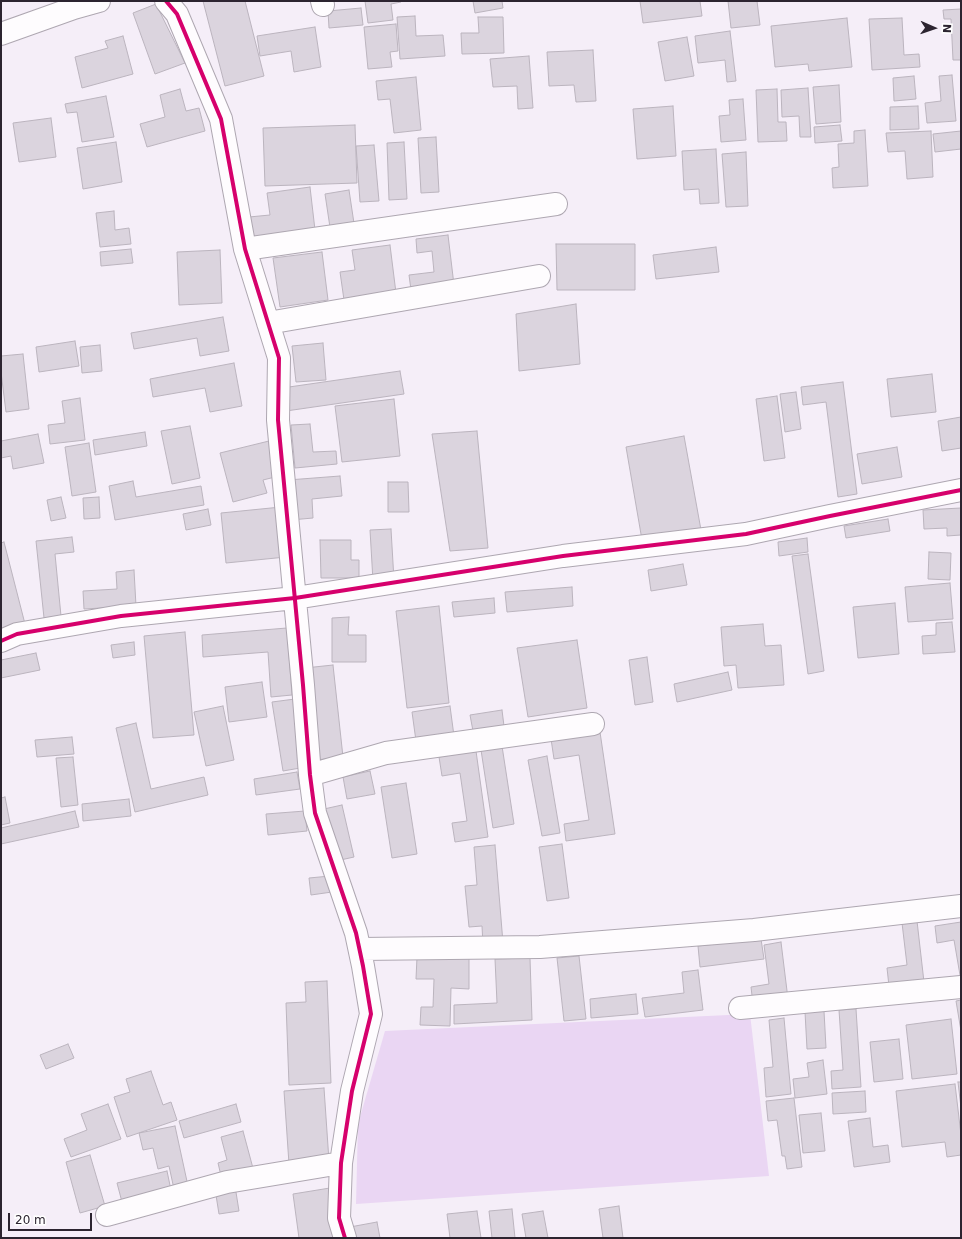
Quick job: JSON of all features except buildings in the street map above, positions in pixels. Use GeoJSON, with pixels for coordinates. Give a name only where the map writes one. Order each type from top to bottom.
{"type":"FeatureCollection","features":[{"type":"Feature","properties":{"kind":"street"},"geometry":{"type":"LineString","coordinates":[[1,34],[74,8],[99,1]]}},
{"type":"Feature","properties":{"kind":"street"},"geometry":{"type":"LineString","coordinates":[[166,1],[177,14],[221,119],[245,248],[279,358],[278,420],[310,775],[315,813],[356,933],[371,1014],[352,1091],[341,1163],[339,1218],[345,1238]]}},
{"type":"Feature","properties":{"kind":"street"},"geometry":{"type":"LineString","coordinates":[[245,248],[556,204]]}},
{"type":"Feature","properties":{"kind":"street"},"geometry":{"type":"LineString","coordinates":[[268,324],[539,276]]}},
{"type":"Feature","properties":{"kind":"street"},"geometry":{"type":"LineString","coordinates":[[1,641],[17,634],[121,616],[295,598],[563,556],[746,534],[961,490]]}},
{"type":"Feature","properties":{"kind":"street"},"geometry":{"type":"LineString","coordinates":[[310,775],[386,753],[593,724]]}},
{"type":"Feature","properties":{"kind":"street"},"geometry":{"type":"LineString","coordinates":[[360,949],[540,947],[754,930],[961,906]]}},
{"type":"Feature","properties":{"kind":"street"},"geometry":{"type":"LineString","coordinates":[[740,1008],[961,987]]}},
{"type":"Feature","properties":{"kind":"street"},"geometry":{"type":"LineString","coordinates":[[107,1215],[227,1182],[341,1163]]}},
{"type":"Feature","properties":{"kind":"shaded area"},"geometry":{"type":"Polygon","coordinates":[[[750,1014],[769,1176],[356,1204],[358,1124],[385,1031],[750,1014]]]}},
{"type":"Feature","properties":{"kind":"cycle path"},"geometry":{"type":"LineString","coordinates":[[166,1],[177,14],[221,119],[245,249],[279,358],[278,420],[310,775],[315,813],[356,933],[371,1014],[352,1091],[341,1163],[339,1218],[345,1238]]}},
{"type":"Feature","properties":{"kind":"cycle path"},"geometry":{"type":"LineString","coordinates":[[1,641],[17,634],[121,616],[295,598],[563,556],[746,534],[961,490]]}}]}
